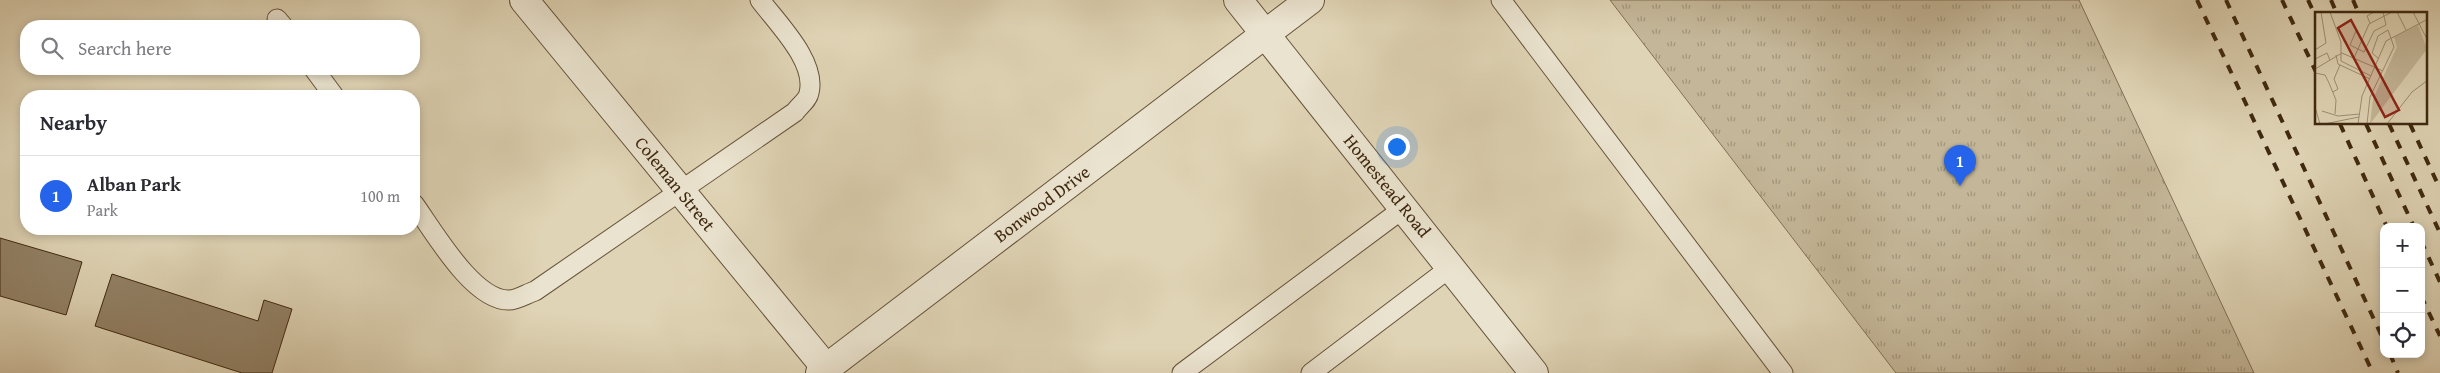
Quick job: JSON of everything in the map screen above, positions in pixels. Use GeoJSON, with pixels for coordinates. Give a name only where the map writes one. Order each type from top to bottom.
{"type":"FeatureCollection","features":[{"type":"Feature","properties":{"kind":"street","name":"Coleman Street"},"geometry":{"type":"LineString","coordinates":[[524,0],[681,191],[823,370]]}},
{"type":"Feature","properties":{"kind":"street","name":"Homestead Road"},"geometry":{"type":"LineString","coordinates":[[1238,0],[1534,373]]}},
{"type":"Feature","properties":{"kind":"street","name":"Bonwood Drive"},"geometry":{"type":"LineString","coordinates":[[823,370],[1310,0]]}},
{"type":"Feature","properties":{"kind":"lane"},"geometry":{"type":"LineString","coordinates":[[420,212],[469,278],[491,296],[510,300],[535,291],[795,112],[809,95],[811,75],[805,60],[760,0]]}},
{"type":"Feature","properties":{"kind":"lane"},"geometry":{"type":"LineString","coordinates":[[1501,0],[1783,373]]}},
{"type":"Feature","properties":{"kind":"lane"},"geometry":{"type":"LineString","coordinates":[[318,75],[330,90]]}},
{"type":"Feature","properties":{"kind":"lane"},"geometry":{"type":"LineString","coordinates":[[1182,373],[1404,208]]}},
{"type":"Feature","properties":{"kind":"lane"},"geometry":{"type":"LineString","coordinates":[[1310,373],[1451,267]]}},
{"type":"Feature","properties":{"kind":"green space"},"geometry":{"type":"Polygon","coordinates":[[[1610,0],[2079,0],[2254,373],[1896,373],[1610,0]]]}},
{"type":"Feature","properties":{"kind":"building"},"geometry":{"type":"Polygon","coordinates":[[[0,238],[82,262],[66,315],[0,296],[0,238]]]}},
{"type":"Feature","properties":{"kind":"building"},"geometry":{"type":"Polygon","coordinates":[[[112,274],[258,321],[264,300],[292,309],[272,373],[242,373],[95,326],[112,274]]]}},
{"type":"Feature","properties":{"kind":"railway"},"geometry":{"type":"LineString","coordinates":[[2197,0],[2373,373]]}},
{"type":"Feature","properties":{"kind":"railway"},"geometry":{"type":"LineString","coordinates":[[2226,0],[2380,332]]}},
{"type":"Feature","properties":{"kind":"railway"},"geometry":{"type":"LineString","coordinates":[[2282,0],[2315,70]]}},
{"type":"Feature","properties":{"kind":"railway"},"geometry":{"type":"LineString","coordinates":[[2308,0],[2315,15]]}},
{"type":"Feature","properties":{"kind":"railway"},"geometry":{"type":"LineString","coordinates":[[2331,0],[2336,12]]}},
{"type":"Feature","properties":{"kind":"railway"},"geometry":{"type":"LineString","coordinates":[[2353,0],[2358,12]]}},
{"type":"Feature","properties":{"kind":"railway"},"geometry":{"type":"LineString","coordinates":[[2340,125],[2385,223]]}},
{"type":"Feature","properties":{"kind":"railway"},"geometry":{"type":"LineString","coordinates":[[2366,125],[2412,223]]}},
{"type":"Feature","properties":{"kind":"railway"},"geometry":{"type":"LineString","coordinates":[[2389,125],[2440,233]]}},
{"type":"Feature","properties":{"kind":"railway"},"geometry":{"type":"LineString","coordinates":[[2410,125],[2440,189]]}},
{"type":"Feature","properties":{"kind":"railway"},"geometry":{"type":"LineString","coordinates":[[2425,250],[2440,282]]}},
{"type":"Feature","properties":{"kind":"railway"},"geometry":{"type":"LineString","coordinates":[[2425,304],[2440,336]]}},
{"type":"Feature","properties":{"kind":"railway"},"geometry":{"type":"LineString","coordinates":[[2392,358],[2398,373]]}},
{"type":"Feature","properties":{"kind":"place","name":"Alban Park"},"geometry":{"type":"Point","coordinates":[1960,186]}}]}
